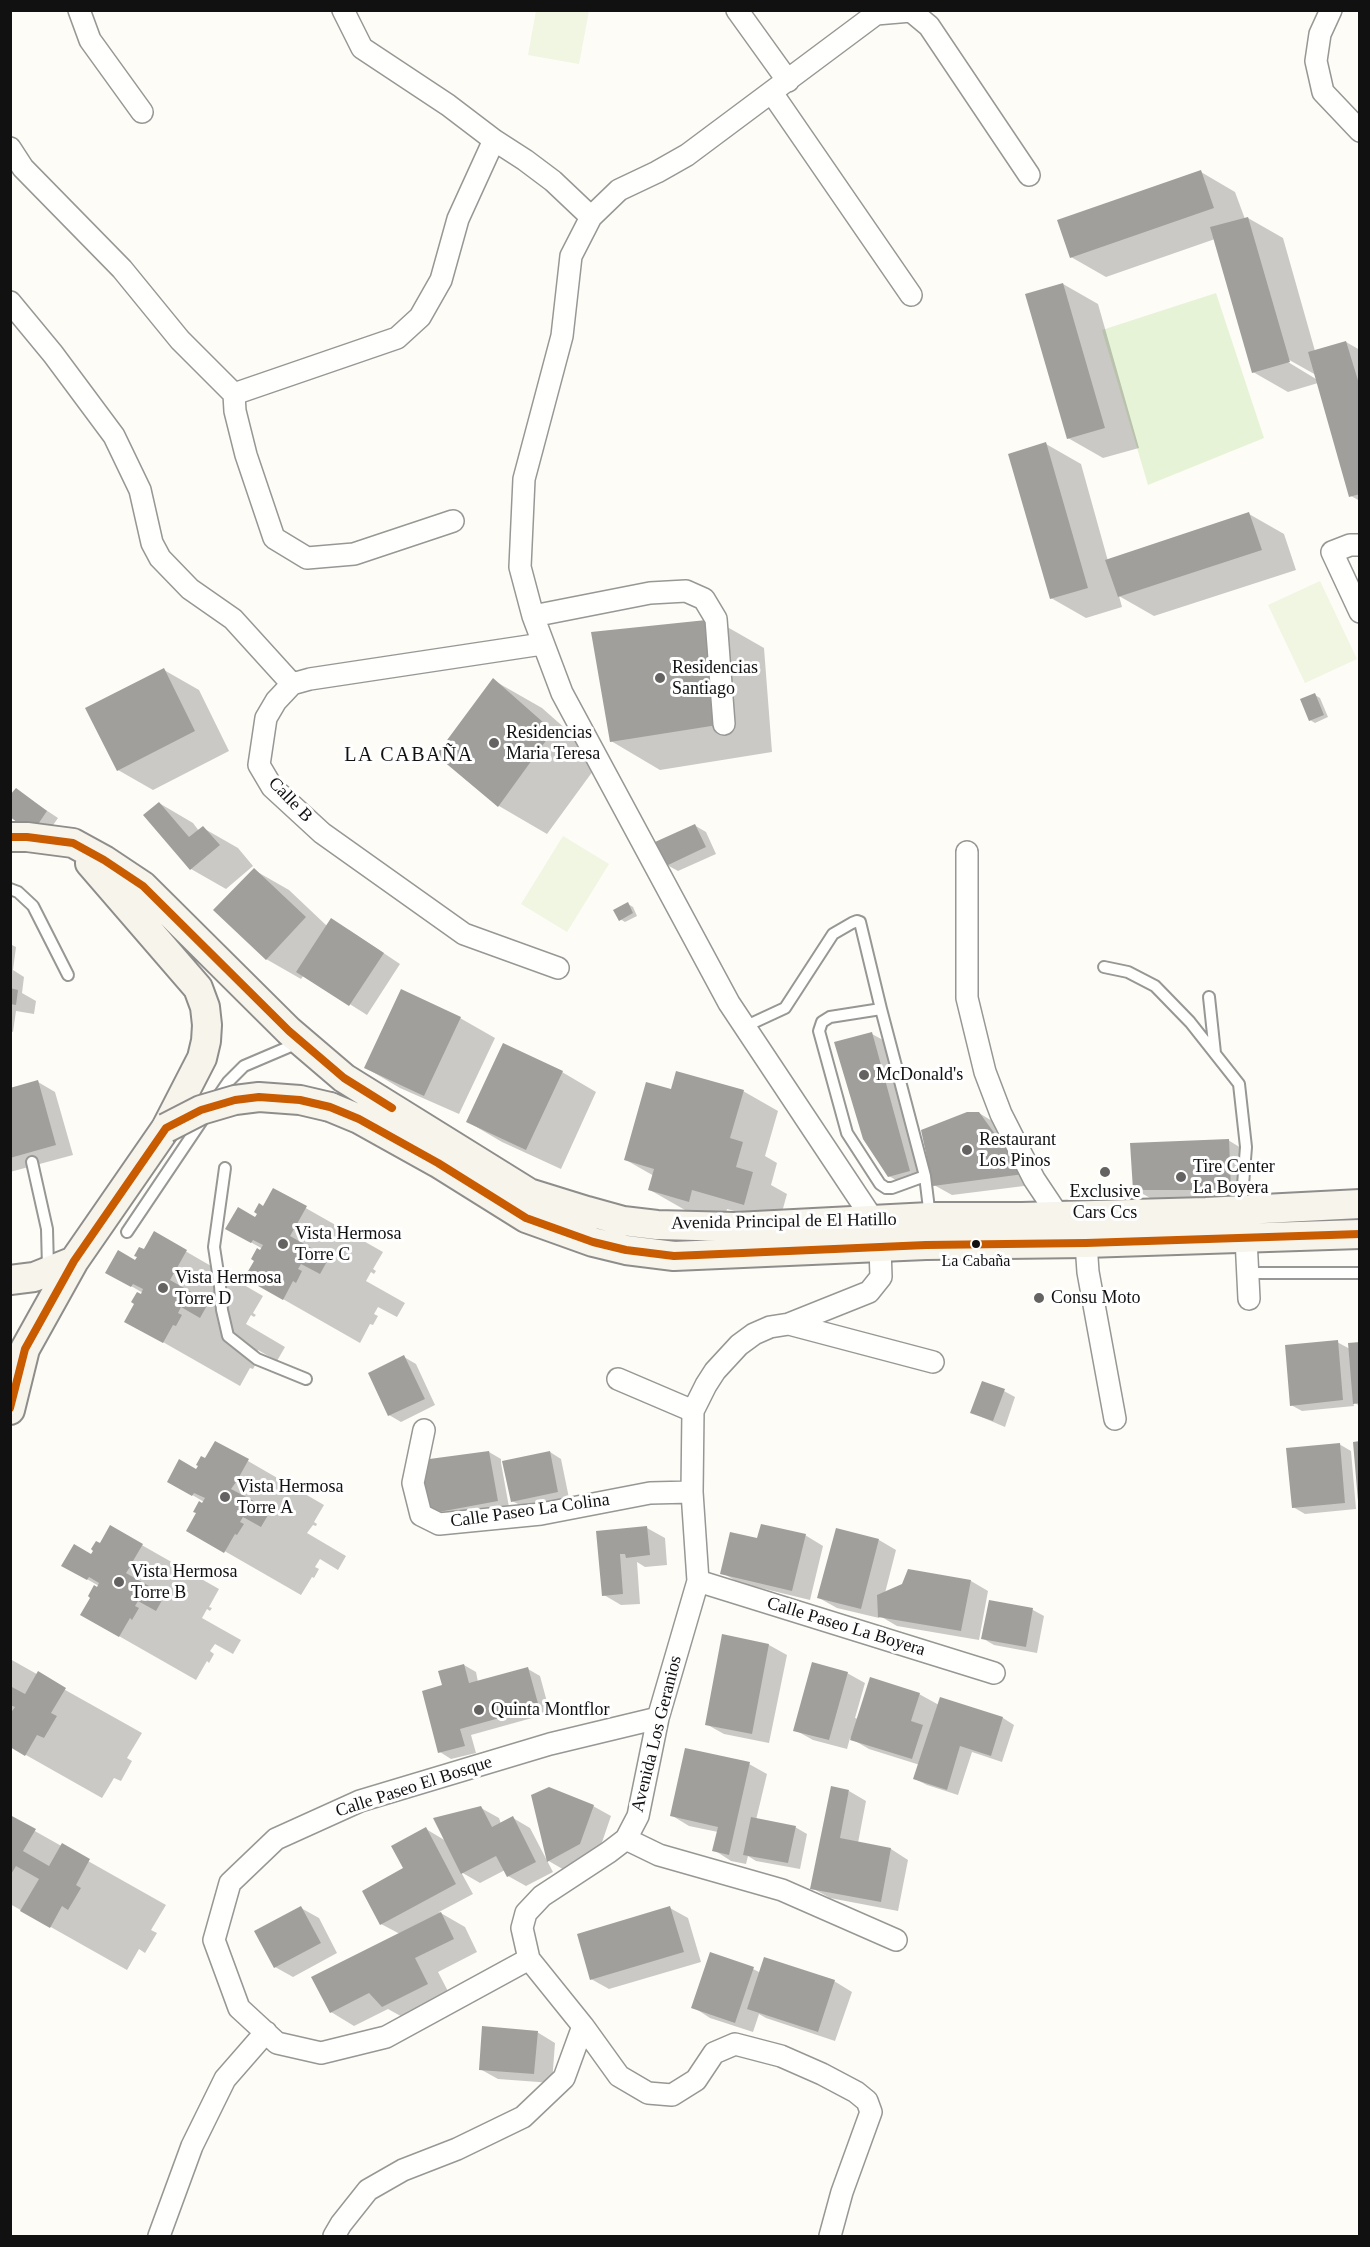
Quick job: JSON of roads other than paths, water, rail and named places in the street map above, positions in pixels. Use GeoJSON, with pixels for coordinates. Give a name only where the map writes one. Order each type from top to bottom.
{"type":"FeatureCollection","features":[{"type":"Feature","properties":{"kind":"main road","name":"Avenida Principal de El Hatillo"},"geometry":{"type":"LineString","coordinates":[[10,837],[73,843],[104,860],[143,886],[301,1042],[344,1078],[529,1193],[623,1221],[657,1225],[1086,1243],[1359,1234]]}},
{"type":"Feature","properties":{"kind":"main road"},"geometry":{"type":"LineString","coordinates":[[73,843],[198,988],[207,1025],[202,1058],[166,1128]]}},
{"type":"Feature","properties":{"kind":"main road","name":"Avenida Principal de El Hatillo"},"geometry":{"type":"LineString","coordinates":[[10,1410],[25,1349],[62,1266],[166,1128],[201,1110],[235,1100],[259,1097],[300,1100],[330,1107],[359,1119],[438,1163],[526,1218],[626,1251],[674,1256],[878,1234],[930,1217],[1241,1210],[1359,1204]]}},
{"type":"Feature","properties":{"kind":"main road"},"geometry":{"type":"LineString","coordinates":[[10,1280],[34,1277],[62,1266]]}},
{"type":"Feature","properties":{"kind":"street"},"geometry":{"type":"LineString","coordinates":[[79,10],[90,40],[142,112]]}},
{"type":"Feature","properties":{"kind":"street"},"geometry":{"type":"LineString","coordinates":[[343,10],[362,48],[525,160],[553,181],[591,217]]}},
{"type":"Feature","properties":{"kind":"street"},"geometry":{"type":"LineString","coordinates":[[737,10],[781,87],[911,295]]}},
{"type":"Feature","properties":{"kind":"street"},"geometry":{"type":"LineString","coordinates":[[878,1234],[729,1003],[562,693],[542,644],[520,567],[524,479],[562,336],[571,256],[591,217],[619,190],[687,155],[876,14],[911,10],[929,26],[1029,175]]}},
{"type":"Feature","properties":{"kind":"street"},"geometry":{"type":"LineString","coordinates":[[1331,10],[1320,34],[1316,61],[1323,92],[1359,131]]}},
{"type":"Feature","properties":{"kind":"street"},"geometry":{"type":"LineString","coordinates":[[234,394],[397,338],[420,316],[441,280],[458,219],[494,140]]}},
{"type":"Feature","properties":{"kind":"street"},"geometry":{"type":"LineString","coordinates":[[10,148],[23,168],[122,269],[180,340],[234,394],[235,411],[246,455],[274,538],[307,558],[354,554],[453,522]]}},
{"type":"Feature","properties":{"kind":"street"},"geometry":{"type":"LineString","coordinates":[[10,302],[53,354],[114,436],[140,490],[152,543],[160,558],[190,589],[233,619],[292,684],[310,679],[542,644]]}},
{"type":"Feature","properties":{"kind":"street"},"geometry":{"type":"LineString","coordinates":[[1359,545],[1350,545],[1332,552],[1359,612]]}},
{"type":"Feature","properties":{"kind":"street"},"geometry":{"type":"LineString","coordinates":[[533,616],[650,593],[686,591],[704,599],[716,619],[724,724]]}},
{"type":"Feature","properties":{"kind":"street","name":"Calle B"},"geometry":{"type":"LineString","coordinates":[[292,684],[276,701],[266,718],[259,765],[272,788],[322,833],[464,934],[558,968]]}},
{"type":"Feature","properties":{"kind":"street"},"geometry":{"type":"LineString","coordinates":[[967,852],[967,998],[985,1072],[1001,1114],[1035,1179],[1058,1215]]}},
{"type":"Feature","properties":{"kind":"street","name":"Avenida Los Geranios"},"geometry":{"type":"LineString","coordinates":[[830,2236],[842,2192],[870,2118],[871,2112],[867,2101],[856,2092],[781,2056],[735,2044],[714,2053],[696,2080],[672,2095],[648,2093],[619,2076],[583,2025],[529,1959],[522,1928],[526,1913],[542,1896],[626,1839],[638,1816],[657,1718],[698,1581],[692,1492],[693,1411],[715,1371],[739,1345],[770,1327],[789,1324],[869,1292],[881,1277],[878,1234]]}},
{"type":"Feature","properties":{"kind":"street"},"geometry":{"type":"LineString","coordinates":[[1246,1238],[1249,1299]]}},
{"type":"Feature","properties":{"kind":"street"},"geometry":{"type":"LineString","coordinates":[[1086,1243],[1088,1272],[1115,1419]]}},
{"type":"Feature","properties":{"kind":"street"},"geometry":{"type":"LineString","coordinates":[[789,1324],[933,1362]]}},
{"type":"Feature","properties":{"kind":"street"},"geometry":{"type":"LineString","coordinates":[[618,1379],[693,1411]]}},
{"type":"Feature","properties":{"kind":"street","name":"Calle Paseo La Colina"},"geometry":{"type":"LineString","coordinates":[[424,1430],[412,1482],[421,1515],[439,1524],[541,1514],[650,1493],[692,1492]]}},
{"type":"Feature","properties":{"kind":"street","name":"Calle Paseo La Boyera"},"geometry":{"type":"LineString","coordinates":[[698,1581],[994,1673]]}},
{"type":"Feature","properties":{"kind":"street","name":"Calle Paseo El Bosque"},"geometry":{"type":"LineString","coordinates":[[529,1959],[386,2037],[321,2053],[277,2043],[238,2008],[214,1940],[230,1883],[276,1839],[360,1801],[550,1744],[657,1718]]}},
{"type":"Feature","properties":{"kind":"street"},"geometry":{"type":"LineString","coordinates":[[626,1839],[659,1855],[782,1890],[896,1940]]}},
{"type":"Feature","properties":{"kind":"street"},"geometry":{"type":"LineString","coordinates":[[334,2236],[340,2224],[368,2190],[403,2170],[457,2149],[523,2117],[564,2078],[583,2025]]}},
{"type":"Feature","properties":{"kind":"street"},"geometry":{"type":"LineString","coordinates":[[159,2236],[192,2146],[225,2079],[266,2032]]}},
{"type":"Feature","properties":{"kind":"lane"},"geometry":{"type":"LineString","coordinates":[[10,889],[18,892],[33,906],[68,975]]}},
{"type":"Feature","properties":{"kind":"lane"},"geometry":{"type":"LineString","coordinates":[[744,1027],[784,1008],[833,934],[860,922],[925,1176],[930,1217]]}},
{"type":"Feature","properties":{"kind":"lane"},"geometry":{"type":"LineString","coordinates":[[1104,967],[1128,972],[1155,986],[1191,1022],[1239,1084],[1246,1147],[1241,1210]]}},
{"type":"Feature","properties":{"kind":"lane"},"geometry":{"type":"LineString","coordinates":[[1209,997],[1215,1053]]}},
{"type":"Feature","properties":{"kind":"lane"},"geometry":{"type":"LineString","coordinates":[[881,1009],[830,1017],[822,1022],[819,1031],[847,1133],[880,1184],[886,1188],[892,1188],[925,1176]]}},
{"type":"Feature","properties":{"kind":"lane"},"geometry":{"type":"LineString","coordinates":[[127,1232],[228,1082],[244,1066],[301,1042]]}},
{"type":"Feature","properties":{"kind":"lane"},"geometry":{"type":"LineString","coordinates":[[32,1162],[47,1229],[62,1266]]}},
{"type":"Feature","properties":{"kind":"lane"},"geometry":{"type":"LineString","coordinates":[[225,1168],[214,1247],[228,1336],[256,1359],[306,1379]]}},
{"type":"Feature","properties":{"kind":"lane"},"geometry":{"type":"LineString","coordinates":[[1247,1273],[1359,1273]]}},
{"type":"Feature","properties":{"kind":"place","name":"Residencias Santiago"},"geometry":{"type":"Point","coordinates":[660,678]}},
{"type":"Feature","properties":{"kind":"place","name":"Residencias Maria Teresa"},"geometry":{"type":"Point","coordinates":[494,743]}},
{"type":"Feature","properties":{"kind":"place","name":"McDonald's"},"geometry":{"type":"Point","coordinates":[864,1075]}},
{"type":"Feature","properties":{"kind":"place","name":"Restaurant Los Pinos"},"geometry":{"type":"Point","coordinates":[967,1150]}},
{"type":"Feature","properties":{"kind":"place","name":"Exclusive Cars Ccs"},"geometry":{"type":"Point","coordinates":[1105,1172]}},
{"type":"Feature","properties":{"kind":"place","name":"Tire Center La Boyera"},"geometry":{"type":"Point","coordinates":[1181,1177]}},
{"type":"Feature","properties":{"kind":"place","name":"Vista Hermosa Torre C"},"geometry":{"type":"Point","coordinates":[283,1244]}},
{"type":"Feature","properties":{"kind":"place","name":"La Cabaña"},"geometry":{"type":"Point","coordinates":[976,1244]}},
{"type":"Feature","properties":{"kind":"place","name":"Vista Hermosa Torre D"},"geometry":{"type":"Point","coordinates":[163,1288]}},
{"type":"Feature","properties":{"kind":"place","name":"Consu Moto"},"geometry":{"type":"Point","coordinates":[1039,1298]}},
{"type":"Feature","properties":{"kind":"place","name":"Vista Hermosa Torre A"},"geometry":{"type":"Point","coordinates":[225,1497]}},
{"type":"Feature","properties":{"kind":"place","name":"Vista Hermosa Torre B"},"geometry":{"type":"Point","coordinates":[119,1582]}},
{"type":"Feature","properties":{"kind":"place","name":"Quinta Montflor"},"geometry":{"type":"Point","coordinates":[479,1710]}},
{"type":"Feature","properties":{"kind":"district","name":"LA CABAÑA"},"geometry":{"type":"Point","coordinates":[409,756]}}]}
